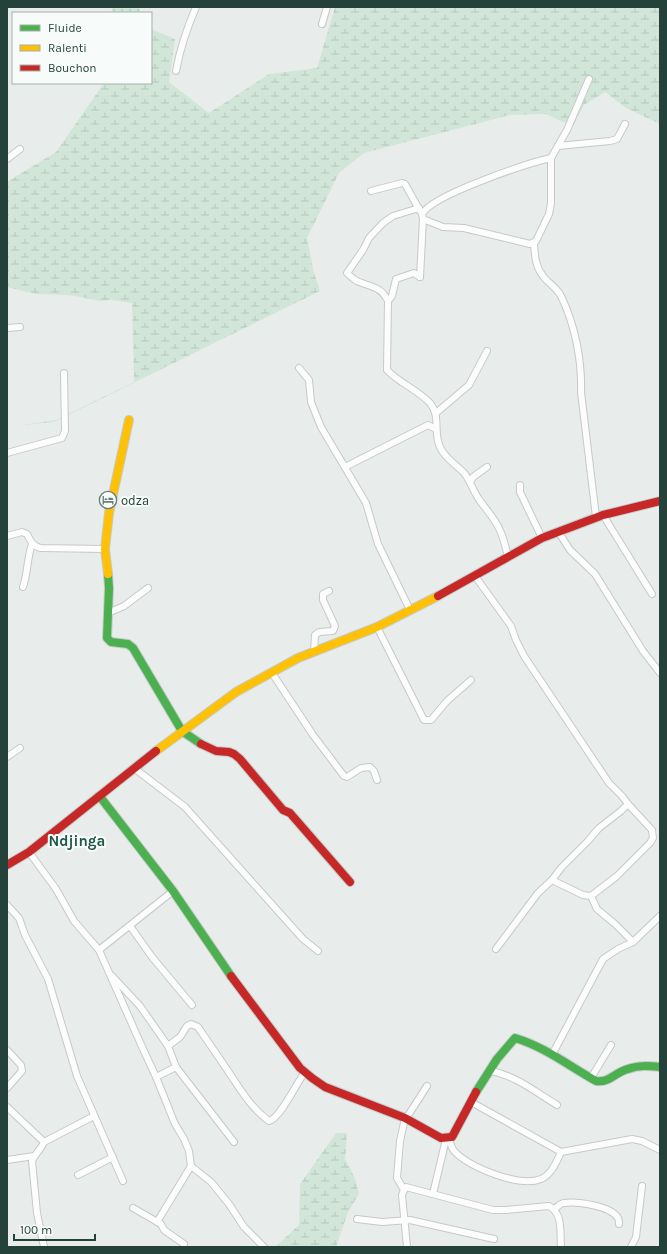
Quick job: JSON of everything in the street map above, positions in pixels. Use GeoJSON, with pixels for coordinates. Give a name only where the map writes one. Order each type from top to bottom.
{"type":"FeatureCollection","features":[{"type":"Feature","properties":{"kind":"street"},"geometry":{"type":"LineString","coordinates":[[176,72],[187,28],[196,7]]}},
{"type":"Feature","properties":{"kind":"street"},"geometry":{"type":"LineString","coordinates":[[322,24],[327,7]]}},
{"type":"Feature","properties":{"kind":"street"},"geometry":{"type":"LineString","coordinates":[[589,79],[568,130],[551,158],[551,203],[548,214],[534,244],[536,263],[542,275],[560,295],[574,330],[581,376],[581,392],[600,516],[652,594]]}},
{"type":"Feature","properties":{"kind":"street"},"geometry":{"type":"LineString","coordinates":[[558,146],[610,141],[616,139],[625,124]]}},
{"type":"Feature","properties":{"kind":"street"},"geometry":{"type":"LineString","coordinates":[[7,159],[20,149]]}},
{"type":"Feature","properties":{"kind":"street"},"geometry":{"type":"LineString","coordinates":[[388,300],[392,296],[396,279],[414,273],[420,277],[421,214],[427,207],[480,181],[536,161],[551,158]]}},
{"type":"Feature","properties":{"kind":"street"},"geometry":{"type":"LineString","coordinates":[[371,191],[402,183],[421,214],[443,227],[464,228],[534,244]]}},
{"type":"Feature","properties":{"kind":"street"},"geometry":{"type":"LineString","coordinates":[[421,214],[393,216],[383,223],[369,238],[363,250],[347,273],[357,280],[375,287],[385,293],[388,300],[387,370],[393,377],[404,383],[431,404],[436,413],[436,429],[439,446],[451,462],[464,473],[478,498],[497,523],[504,538],[508,557]]}},
{"type":"Feature","properties":{"kind":"street"},"geometry":{"type":"LineString","coordinates":[[7,328],[20,327]]}},
{"type":"Feature","properties":{"kind":"street"},"geometry":{"type":"LineString","coordinates":[[436,413],[469,385],[487,351]]}},
{"type":"Feature","properties":{"kind":"street"},"geometry":{"type":"LineString","coordinates":[[298,368],[309,380],[311,402],[321,427],[366,503],[378,544],[410,610]]}},
{"type":"Feature","properties":{"kind":"street"},"geometry":{"type":"LineString","coordinates":[[7,453],[62,438],[65,431],[64,373]]}},
{"type":"Feature","properties":{"kind":"street"},"geometry":{"type":"LineString","coordinates":[[129,420],[109,513],[105,549],[109,588],[107,638],[112,643],[127,644],[133,648],[182,731],[200,744],[210,749],[229,752],[240,759],[283,810],[290,813],[350,882]]}},
{"type":"Feature","properties":{"kind":"street"},"geometry":{"type":"LineString","coordinates":[[345,467],[428,425],[436,429]]}},
{"type":"Feature","properties":{"kind":"street"},"geometry":{"type":"LineString","coordinates":[[470,482],[473,476],[487,467]]}},
{"type":"Feature","properties":{"kind":"street"},"geometry":{"type":"LineString","coordinates":[[520,485],[520,492],[542,538]]}},
{"type":"Feature","properties":{"kind":"street"},"geometry":{"type":"LineString","coordinates":[[7,864],[29,852],[134,768],[236,692],[298,658],[377,626],[441,595],[542,538],[600,516],[660,501]]}},
{"type":"Feature","properties":{"kind":"street"},"geometry":{"type":"LineString","coordinates":[[558,531],[570,550],[595,574],[643,651],[660,674]]}},
{"type":"Feature","properties":{"kind":"street"},"geometry":{"type":"LineString","coordinates":[[7,536],[22,532],[27,534],[32,544],[41,548],[105,549]]}},
{"type":"Feature","properties":{"kind":"street"},"geometry":{"type":"LineString","coordinates":[[23,587],[29,552],[32,544]]}},
{"type":"Feature","properties":{"kind":"street"},"geometry":{"type":"LineString","coordinates":[[475,576],[511,626],[524,656],[609,783],[652,830],[653,838],[617,876],[591,896],[583,895],[552,880]]}},
{"type":"Feature","properties":{"kind":"street"},"geometry":{"type":"LineString","coordinates":[[108,613],[124,606],[148,588]]}},
{"type":"Feature","properties":{"kind":"street"},"geometry":{"type":"LineString","coordinates":[[314,652],[315,635],[320,632],[333,631],[335,626],[323,600],[323,594],[329,591]]}},
{"type":"Feature","properties":{"kind":"street"},"geometry":{"type":"LineString","coordinates":[[377,626],[424,720],[431,720],[447,701],[471,680]]}},
{"type":"Feature","properties":{"kind":"street"},"geometry":{"type":"LineString","coordinates":[[272,673],[313,735],[344,776],[347,777],[361,768],[370,767],[374,771],[377,780]]}},
{"type":"Feature","properties":{"kind":"street"},"geometry":{"type":"LineString","coordinates":[[7,757],[20,748]]}},
{"type":"Feature","properties":{"kind":"street"},"geometry":{"type":"LineString","coordinates":[[134,768],[185,807],[303,939],[318,950]]}},
{"type":"Feature","properties":{"kind":"street"},"geometry":{"type":"LineString","coordinates":[[98,797],[101,798],[173,891],[228,971],[300,1068],[325,1087],[405,1118],[441,1138],[447,1138],[452,1137],[489,1071],[515,1038],[524,1040],[553,1053],[591,1078],[604,1082],[618,1073],[630,1068],[643,1066],[660,1067]]}},
{"type":"Feature","properties":{"kind":"street"},"geometry":{"type":"LineString","coordinates":[[496,949],[538,893],[552,880],[561,868],[599,828],[628,804]]}},
{"type":"Feature","properties":{"kind":"street"},"geometry":{"type":"LineString","coordinates":[[29,852],[56,889],[74,921],[100,950],[175,1124],[184,1138],[189,1151],[191,1166],[157,1222]]}},
{"type":"Feature","properties":{"kind":"street"},"geometry":{"type":"LineString","coordinates":[[100,950],[173,891]]}},
{"type":"Feature","properties":{"kind":"street"},"geometry":{"type":"LineString","coordinates":[[591,896],[597,909],[633,942]]}},
{"type":"Feature","properties":{"kind":"street"},"geometry":{"type":"LineString","coordinates":[[7,905],[19,918],[25,935],[48,979],[77,1076],[123,1181]]}},
{"type":"Feature","properties":{"kind":"street"},"geometry":{"type":"LineString","coordinates":[[553,1053],[604,959],[618,949],[633,942],[660,916]]}},
{"type":"Feature","properties":{"kind":"street"},"geometry":{"type":"LineString","coordinates":[[130,926],[152,957],[192,1005]]}},
{"type":"Feature","properties":{"kind":"street"},"geometry":{"type":"LineString","coordinates":[[109,973],[140,1006],[168,1046],[176,1067],[234,1142]]}},
{"type":"Feature","properties":{"kind":"street"},"geometry":{"type":"LineString","coordinates":[[168,1046],[180,1038],[187,1026],[191,1024],[198,1027],[251,1105],[269,1121],[272,1121],[291,1096],[305,1072]]}},
{"type":"Feature","properties":{"kind":"street"},"geometry":{"type":"LineString","coordinates":[[591,1078],[611,1045]]}},
{"type":"Feature","properties":{"kind":"street"},"geometry":{"type":"LineString","coordinates":[[7,1050],[21,1064],[22,1071],[7,1088]]}},
{"type":"Feature","properties":{"kind":"street"},"geometry":{"type":"LineString","coordinates":[[156,1077],[176,1067]]}},
{"type":"Feature","properties":{"kind":"street"},"geometry":{"type":"LineString","coordinates":[[489,1071],[498,1072],[557,1105]]}},
{"type":"Feature","properties":{"kind":"street"},"geometry":{"type":"LineString","coordinates":[[404,1190],[396,1178],[400,1141],[405,1118],[427,1086]]}},
{"type":"Feature","properties":{"kind":"street"},"geometry":{"type":"LineString","coordinates":[[471,1102],[561,1152],[632,1140],[642,1141],[660,1150]]}},
{"type":"Feature","properties":{"kind":"street"},"geometry":{"type":"LineString","coordinates":[[7,1107],[44,1142]]}},
{"type":"Feature","properties":{"kind":"street"},"geometry":{"type":"LineString","coordinates":[[44,1247],[37,1213],[32,1161],[34,1156],[43,1146],[44,1142],[94,1116]]}},
{"type":"Feature","properties":{"kind":"street"},"geometry":{"type":"LineString","coordinates":[[447,1138],[454,1150],[467,1161],[495,1174],[511,1179],[527,1181],[540,1179],[549,1172],[555,1166],[561,1152]]}},
{"type":"Feature","properties":{"kind":"street"},"geometry":{"type":"LineString","coordinates":[[433,1194],[447,1138]]}},
{"type":"Feature","properties":{"kind":"street"},"geometry":{"type":"LineString","coordinates":[[7,1160],[34,1156]]}},
{"type":"Feature","properties":{"kind":"street"},"geometry":{"type":"LineString","coordinates":[[78,1175],[113,1157]]}},
{"type":"Feature","properties":{"kind":"street"},"geometry":{"type":"LineString","coordinates":[[191,1166],[211,1182],[230,1204],[244,1227],[264,1247]]}},
{"type":"Feature","properties":{"kind":"street"},"geometry":{"type":"LineString","coordinates":[[407,1247],[402,1195],[406,1186],[493,1210],[549,1206],[554,1209],[558,1217],[561,1247]]}},
{"type":"Feature","properties":{"kind":"street"},"geometry":{"type":"LineString","coordinates":[[631,1247],[636,1237],[642,1186]]}},
{"type":"Feature","properties":{"kind":"street"},"geometry":{"type":"LineString","coordinates":[[554,1209],[563,1203],[596,1206],[605,1209],[617,1217],[619,1224]]}},
{"type":"Feature","properties":{"kind":"street"},"geometry":{"type":"LineString","coordinates":[[133,1208],[161,1224],[164,1230],[184,1244]]}},
{"type":"Feature","properties":{"kind":"street"},"geometry":{"type":"LineString","coordinates":[[357,1219],[382,1222],[410,1220],[494,1239]]}},
{"type":"Feature","properties":{"kind":"green space"},"geometry":{"type":"Polygon","coordinates":[[[111,7],[139,7],[141,12],[113,12],[111,7]]]}},
{"type":"Feature","properties":{"kind":"green space"},"geometry":{"type":"Polygon","coordinates":[[[335,7],[660,7],[660,124],[626,108],[605,92],[584,105],[573,126],[545,114],[510,115],[364,153],[339,173],[307,238],[314,273],[320,291],[54,422],[22,425],[56,420],[134,382],[132,303],[111,300],[101,301],[69,295],[36,294],[7,287],[7,182],[56,152],[103,84],[152,84],[152,29],[175,39],[169,82],[209,113],[269,74],[317,68],[335,7]]]}},
{"type":"Feature","properties":{"kind":"green space"},"geometry":{"type":"Polygon","coordinates":[[[336,1133],[347,1133],[345,1159],[355,1178],[359,1194],[348,1212],[336,1247],[275,1247],[299,1225],[300,1184],[336,1133]]]}},
{"type":"Feature","properties":{"kind":"traffic: fast"},"geometry":{"type":"LineString","coordinates":[[108,574],[109,588],[107,638],[111,642],[128,644],[133,648],[182,731],[201,744]]}},
{"type":"Feature","properties":{"kind":"traffic: fast"},"geometry":{"type":"LineString","coordinates":[[98,797],[101,798],[173,891],[231,976]]}},
{"type":"Feature","properties":{"kind":"traffic: fast"},"geometry":{"type":"LineString","coordinates":[[476,1092],[497,1059],[515,1038],[537,1046],[596,1081],[609,1079],[623,1070],[636,1067],[660,1067]]}},
{"type":"Feature","properties":{"kind":"traffic: slow"},"geometry":{"type":"LineString","coordinates":[[108,574],[105,549],[109,513],[129,420]]}},
{"type":"Feature","properties":{"kind":"traffic: slow"},"geometry":{"type":"LineString","coordinates":[[156,751],[236,692],[298,658],[377,627],[438,596]]}},
{"type":"Feature","properties":{"kind":"traffic: jam"},"geometry":{"type":"LineString","coordinates":[[438,596],[542,538],[603,515],[660,501]]}},
{"type":"Feature","properties":{"kind":"traffic: jam"},"geometry":{"type":"LineString","coordinates":[[201,744],[216,751],[229,752],[240,759],[283,810],[290,813],[350,882]]}},
{"type":"Feature","properties":{"kind":"traffic: jam"},"geometry":{"type":"LineString","coordinates":[[7,865],[29,852],[156,751]]}},
{"type":"Feature","properties":{"kind":"traffic: jam"},"geometry":{"type":"LineString","coordinates":[[231,976],[300,1068],[325,1087],[405,1118],[441,1138],[452,1137],[476,1092]]}},
{"type":"Feature","properties":{"kind":"place","name":"odza"},"geometry":{"type":"Point","coordinates":[108,500]}},
{"type":"Feature","properties":{"kind":"district","name":"Ndjinga"},"geometry":{"type":"Point","coordinates":[77,841]}}]}
